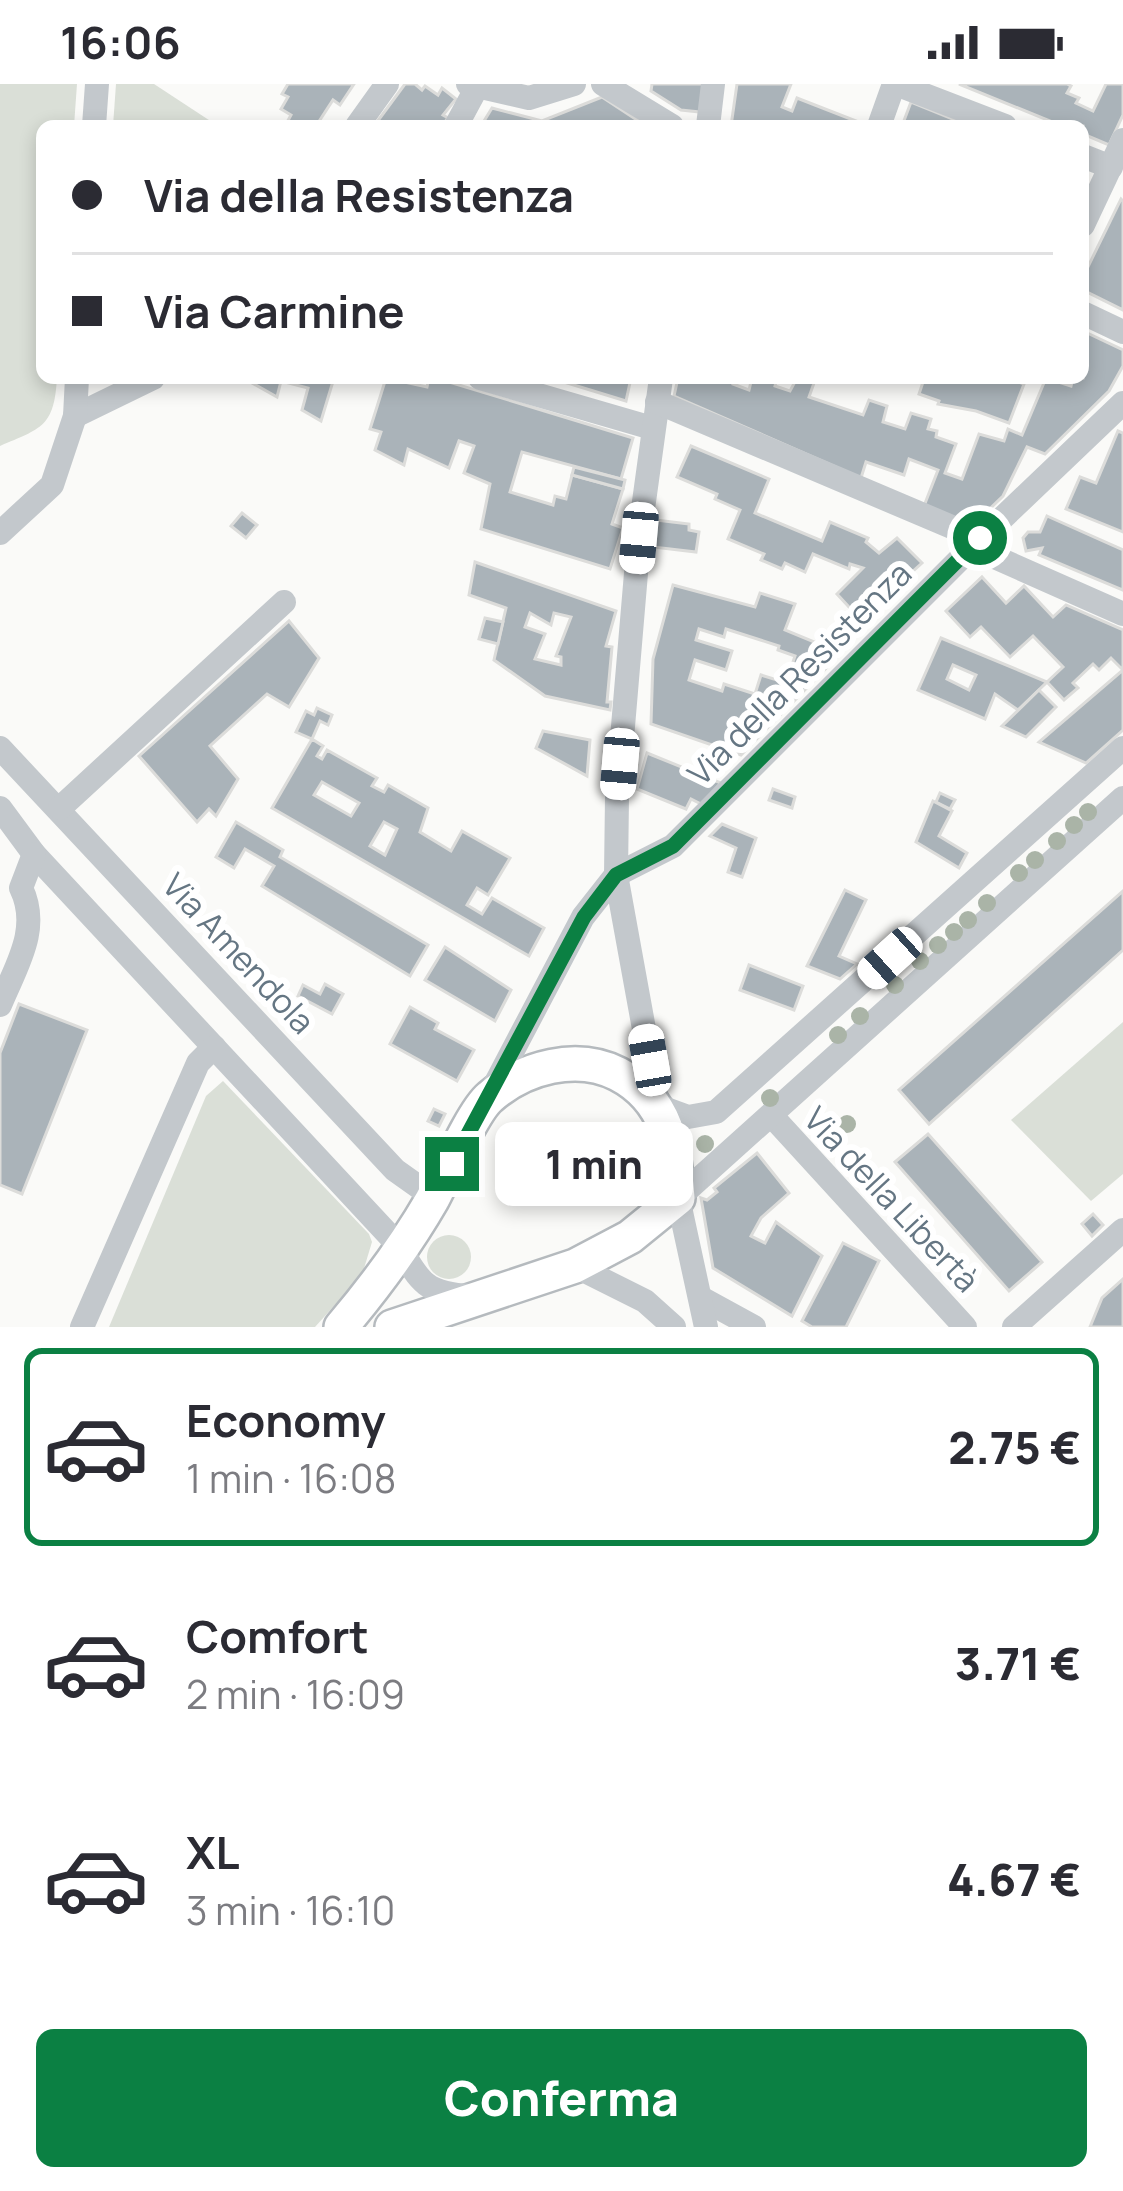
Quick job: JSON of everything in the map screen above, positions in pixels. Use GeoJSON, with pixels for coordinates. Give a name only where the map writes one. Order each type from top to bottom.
{"type":"FeatureCollection","features":[{"type":"Feature","properties":{"kind":"main road"},"geometry":{"type":"LineString","coordinates":[[341,1327],[434,1197],[488,1098],[541,1068],[574,1063],[603,1066],[635,1083],[658,1106],[674,1149],[678,1198],[630,1237],[575,1266],[392,1327]]}},
{"type":"Feature","properties":{"kind":"street"},"geometry":{"type":"LineString","coordinates":[[94,120],[97,84]]}},
{"type":"Feature","properties":{"kind":"street"},"geometry":{"type":"LineString","coordinates":[[361,120],[387,84]]}},
{"type":"Feature","properties":{"kind":"street"},"geometry":{"type":"LineString","coordinates":[[459,120],[473,86],[530,98],[574,84]]}},
{"type":"Feature","properties":{"kind":"street"},"geometry":{"type":"LineString","coordinates":[[603,84],[662,120]]}},
{"type":"Feature","properties":{"kind":"street"},"geometry":{"type":"LineString","coordinates":[[709,120],[713,84]]}},
{"type":"Feature","properties":{"kind":"street"},"geometry":{"type":"LineString","coordinates":[[881,120],[895,84],[989,120]]}},
{"type":"Feature","properties":{"kind":"street"},"geometry":{"type":"LineString","coordinates":[[1089,212],[1123,140]]}},
{"type":"Feature","properties":{"kind":"street"},"geometry":{"type":"LineString","coordinates":[[1089,158],[1111,166]]}},
{"type":"Feature","properties":{"kind":"street"},"geometry":{"type":"LineString","coordinates":[[1089,316],[1123,332]]}},
{"type":"Feature","properties":{"kind":"street"},"geometry":{"type":"LineString","coordinates":[[0,533],[52,484],[75,416],[77,384]]}},
{"type":"Feature","properties":{"kind":"street"},"geometry":{"type":"LineString","coordinates":[[75,416],[142,384]]}},
{"type":"Feature","properties":{"kind":"street"},"geometry":{"type":"LineString","coordinates":[[501,384],[652,428]]}},
{"type":"Feature","properties":{"kind":"street"},"geometry":{"type":"LineString","coordinates":[[1123,614],[659,390],[617,797],[616,875],[658,1106],[688,1117],[716,1112],[1123,748]]}},
{"type":"Feature","properties":{"kind":"street","name":"Via della Resistenza"},"geometry":{"type":"LineString","coordinates":[[616,875],[673,846],[976,543],[1123,404]]}},
{"type":"Feature","properties":{"kind":"street"},"geometry":{"type":"LineString","coordinates":[[59,808],[284,602]]}},
{"type":"Feature","properties":{"kind":"street","name":"Via Amendola"},"geometry":{"type":"LineString","coordinates":[[0,748],[394,1170],[434,1197]]}},
{"type":"Feature","properties":{"kind":"street"},"geometry":{"type":"LineString","coordinates":[[706,1327],[678,1198],[1123,798]]}},
{"type":"Feature","properties":{"kind":"street"},"geometry":{"type":"LineString","coordinates":[[1,813],[400,1247],[419,1282],[446,1295],[484,1296]]}},
{"type":"Feature","properties":{"kind":"street"},"geometry":{"type":"LineString","coordinates":[[0,1005],[29,935],[30,907],[21,888],[34,854]]}},
{"type":"Feature","properties":{"kind":"street"},"geometry":{"type":"LineString","coordinates":[[488,1098],[584,917],[616,875]]}},
{"type":"Feature","properties":{"kind":"street"},"geometry":{"type":"LineString","coordinates":[[82,1327],[198,1063],[214,1047]]}},
{"type":"Feature","properties":{"kind":"street","name":"Via della Libertà"},"geometry":{"type":"LineString","coordinates":[[771,1115],[965,1327]]}},
{"type":"Feature","properties":{"kind":"street"},"geometry":{"type":"LineString","coordinates":[[1014,1327],[1123,1230]]}},
{"type":"Feature","properties":{"kind":"street"},"geometry":{"type":"LineString","coordinates":[[575,1266],[645,1301],[674,1327]]}},
{"type":"Feature","properties":{"kind":"street"},"geometry":{"type":"LineString","coordinates":[[701,1298],[754,1327]]}},
{"type":"Feature","properties":{"kind":"shaded area"},"geometry":{"type":"Polygon","coordinates":[[[0,84],[77,84],[74,120],[36,120],[36,384],[56,384],[53,407],[43,424],[0,446],[0,84]]]}},
{"type":"Feature","properties":{"kind":"shaded area"},"geometry":{"type":"Polygon","coordinates":[[[116,84],[154,84],[209,120],[113,120],[116,84]]]}},
{"type":"Feature","properties":{"kind":"shaded area"},"geometry":{"type":"Polygon","coordinates":[[[1123,1022],[1123,1174],[1091,1201],[1011,1120],[1123,1022]]]}},
{"type":"Feature","properties":{"kind":"shaded area"},"geometry":{"type":"Polygon","coordinates":[[[223,1081],[369,1234],[372,1242],[362,1275],[315,1327],[109,1327],[206,1096],[223,1081]]]}},
{"type":"Feature","properties":{"kind":"shaded area"},"geometry":{"type":"Polygon","coordinates":[[[575,1123],[598,1132],[607,1155],[598,1178],[575,1187],[552,1178],[543,1155],[552,1132],[575,1123]]]}},
{"type":"Feature","properties":{"kind":"shaded area"},"geometry":{"type":"Polygon","coordinates":[[[449,1235],[464,1242],[471,1257],[464,1272],[449,1279],[434,1272],[427,1257],[434,1242],[449,1235]]]}},
{"type":"Feature","properties":{"kind":"building"},"geometry":{"type":"Polygon","coordinates":[[[288,84],[354,84],[340,105],[333,100],[320,120],[288,120],[291,115],[281,109],[288,97],[282,94],[288,84]]]}},
{"type":"Feature","properties":{"kind":"building"},"geometry":{"type":"Polygon","coordinates":[[[405,84],[422,90],[425,86],[438,95],[442,88],[456,99],[443,115],[446,120],[378,120],[405,84]]]}},
{"type":"Feature","properties":{"kind":"building"},"geometry":{"type":"Polygon","coordinates":[[[652,84],[704,84],[700,112],[681,110],[651,91],[652,84]]]}},
{"type":"Feature","properties":{"kind":"building"},"geometry":{"type":"Polygon","coordinates":[[[737,84],[791,84],[782,107],[792,111],[797,98],[853,120],[732,120],[737,84]]]}},
{"type":"Feature","properties":{"kind":"building"},"geometry":{"type":"Polygon","coordinates":[[[959,84],[1067,84],[1071,86],[1067,93],[1079,98],[1076,103],[1093,111],[1106,84],[1123,84],[1123,115],[1109,145],[1089,137],[1089,120],[1047,120],[959,84]]]}},
{"type":"Feature","properties":{"kind":"building"},"geometry":{"type":"Polygon","coordinates":[[[602,97],[637,120],[544,120],[602,97]]]}},
{"type":"Feature","properties":{"kind":"building"},"geometry":{"type":"Polygon","coordinates":[[[911,102],[955,120],[904,120],[911,102]]]}},
{"type":"Feature","properties":{"kind":"building"},"geometry":{"type":"Polygon","coordinates":[[[492,108],[538,120],[485,120],[492,108]]]}},
{"type":"Feature","properties":{"kind":"building"},"geometry":{"type":"Polygon","coordinates":[[[1121,199],[1123,310],[1089,293],[1089,265],[1121,199]]]}},
{"type":"Feature","properties":{"kind":"building"},"geometry":{"type":"Polygon","coordinates":[[[1089,334],[1123,350],[1123,366],[1109,391],[1045,454],[1027,447],[1003,496],[971,527],[924,506],[938,470],[909,459],[904,475],[866,462],[861,478],[674,396],[677,384],[733,384],[749,390],[750,384],[776,384],[790,391],[794,384],[814,384],[809,397],[863,415],[869,400],[887,406],[883,422],[905,429],[911,413],[931,419],[928,429],[937,431],[936,437],[956,444],[945,473],[962,479],[979,434],[1004,441],[1008,429],[1022,435],[1043,384],[1089,384],[1089,334]]]}},
{"type":"Feature","properties":{"kind":"building"},"geometry":{"type":"Polygon","coordinates":[[[254,384],[280,384],[277,397],[254,384]]]}},
{"type":"Feature","properties":{"kind":"building"},"geometry":{"type":"Polygon","coordinates":[[[293,384],[332,384],[321,421],[302,410],[308,388],[293,384]]]}},
{"type":"Feature","properties":{"kind":"building"},"geometry":{"type":"Polygon","coordinates":[[[384,384],[456,384],[633,438],[621,479],[522,452],[510,492],[553,505],[555,496],[566,499],[572,475],[623,489],[612,524],[623,528],[610,569],[481,529],[490,484],[464,473],[474,446],[459,441],[449,468],[408,449],[404,465],[375,450],[381,432],[370,429],[384,384]]]}},
{"type":"Feature","properties":{"kind":"building"},"geometry":{"type":"Polygon","coordinates":[[[571,384],[630,384],[626,401],[571,384]]]}},
{"type":"Feature","properties":{"kind":"building"},"geometry":{"type":"Polygon","coordinates":[[[922,384],[1024,384],[1009,423],[938,404],[919,394],[922,384]]]}},
{"type":"Feature","properties":{"kind":"building"},"geometry":{"type":"Polygon","coordinates":[[[1118,431],[1123,433],[1123,532],[1066,509],[1080,477],[1096,483],[1118,431]]]}},
{"type":"Feature","properties":{"kind":"building"},"geometry":{"type":"Polygon","coordinates":[[[691,446],[769,479],[755,513],[822,541],[830,522],[868,538],[866,542],[879,553],[897,538],[922,563],[860,619],[837,594],[863,568],[850,564],[849,569],[813,554],[805,572],[785,563],[782,569],[761,560],[764,554],[728,539],[740,510],[677,477],[691,446]]]}},
{"type":"Feature","properties":{"kind":"building"},"geometry":{"type":"Polygon","coordinates":[[[574,467],[625,480],[623,489],[572,475],[574,467]]]}},
{"type":"Feature","properties":{"kind":"building"},"geometry":{"type":"Polygon","coordinates":[[[242,513],[257,525],[246,538],[231,526],[242,513]]]}},
{"type":"Feature","properties":{"kind":"building"},"geometry":{"type":"Polygon","coordinates":[[[1047,516],[1123,550],[1123,590],[1039,555],[1042,548],[1026,551],[1023,538],[1028,532],[1040,532],[1047,516]]]}},
{"type":"Feature","properties":{"kind":"building"},"geometry":{"type":"Polygon","coordinates":[[[656,520],[689,524],[689,530],[699,532],[696,552],[653,547],[656,520]]]}},
{"type":"Feature","properties":{"kind":"building"},"geometry":{"type":"Polygon","coordinates":[[[475,562],[616,611],[606,646],[612,647],[610,710],[545,696],[494,660],[506,608],[469,595],[475,562]],[[530,613],[525,627],[545,634],[535,659],[561,665],[561,657],[556,656],[571,617],[554,613],[551,625],[530,613]]]}},
{"type":"Feature","properties":{"kind":"building"},"geometry":{"type":"Polygon","coordinates":[[[982,577],[1006,603],[1024,586],[1053,617],[1066,605],[1123,630],[1123,670],[1111,658],[1099,670],[1093,664],[1073,683],[1078,688],[1064,700],[1047,682],[1063,667],[1033,636],[1010,657],[981,627],[970,637],[946,611],[982,577]]]}},
{"type":"Feature","properties":{"kind":"building"},"geometry":{"type":"Polygon","coordinates":[[[673,585],[755,607],[760,593],[795,604],[785,630],[841,653],[741,755],[651,724],[653,659],[673,585]],[[699,629],[696,640],[732,651],[726,670],[695,660],[689,680],[722,691],[724,684],[755,694],[761,675],[780,681],[783,672],[789,674],[795,656],[778,650],[779,646],[726,629],[724,637],[699,629]]]}},
{"type":"Feature","properties":{"kind":"building"},"geometry":{"type":"Polygon","coordinates":[[[485,618],[503,622],[498,644],[479,639],[485,618]]]}},
{"type":"Feature","properties":{"kind":"building"},"geometry":{"type":"Polygon","coordinates":[[[289,621],[319,658],[289,707],[267,694],[210,746],[238,779],[216,816],[209,809],[197,822],[139,756],[289,621]]]}},
{"type":"Feature","properties":{"kind":"building"},"geometry":{"type":"Polygon","coordinates":[[[941,638],[1047,682],[1018,710],[995,694],[985,719],[918,690],[941,638]],[[953,665],[947,679],[969,690],[976,675],[953,665]]]}},
{"type":"Feature","properties":{"kind":"building"},"geometry":{"type":"Polygon","coordinates":[[[1123,670],[1123,730],[1086,763],[1039,742],[1123,670]]]}},
{"type":"Feature","properties":{"kind":"building"},"geometry":{"type":"Polygon","coordinates":[[[1039,690],[1056,707],[1026,737],[1002,726],[1039,690]]]}},
{"type":"Feature","properties":{"kind":"building"},"geometry":{"type":"Polygon","coordinates":[[[317,708],[332,715],[328,725],[320,721],[312,739],[296,732],[306,711],[314,715],[317,708]]]}},
{"type":"Feature","properties":{"kind":"building"},"geometry":{"type":"Polygon","coordinates":[[[543,731],[590,740],[587,776],[536,748],[543,731]]]}},
{"type":"Feature","properties":{"kind":"building"},"geometry":{"type":"Polygon","coordinates":[[[312,739],[323,746],[317,756],[322,759],[327,750],[377,778],[372,786],[384,792],[388,785],[428,808],[420,832],[451,851],[462,831],[510,858],[488,895],[477,888],[467,905],[482,914],[492,898],[544,928],[529,956],[272,808],[312,739]],[[322,782],[314,795],[351,816],[359,803],[322,782]],[[384,822],[370,846],[385,855],[397,829],[384,822]]]}},
{"type":"Feature","properties":{"kind":"building"},"geometry":{"type":"Polygon","coordinates":[[[647,753],[721,783],[701,804],[691,799],[686,809],[637,789],[647,753]]]}},
{"type":"Feature","properties":{"kind":"building"},"geometry":{"type":"Polygon","coordinates":[[[773,789],[795,797],[792,808],[769,800],[773,789]]]}},
{"type":"Feature","properties":{"kind":"building"},"geometry":{"type":"Polygon","coordinates":[[[940,793],[955,800],[950,809],[936,802],[940,793]]]}},
{"type":"Feature","properties":{"kind":"building"},"geometry":{"type":"Polygon","coordinates":[[[933,801],[952,811],[939,836],[967,853],[959,868],[916,842],[933,801]]]}},
{"type":"Feature","properties":{"kind":"building"},"geometry":{"type":"Polygon","coordinates":[[[236,822],[283,850],[280,857],[428,945],[410,976],[262,886],[274,866],[245,849],[234,868],[216,857],[236,822]]]}},
{"type":"Feature","properties":{"kind":"building"},"geometry":{"type":"Polygon","coordinates":[[[722,824],[756,838],[742,877],[728,872],[736,848],[710,836],[722,824]]]}},
{"type":"Feature","properties":{"kind":"building"},"geometry":{"type":"Polygon","coordinates":[[[845,890],[866,900],[839,956],[857,964],[840,979],[807,966],[845,890]]]}},
{"type":"Feature","properties":{"kind":"building"},"geometry":{"type":"Polygon","coordinates":[[[1123,891],[1123,950],[929,1124],[899,1090],[1123,891]]]}},
{"type":"Feature","properties":{"kind":"building"},"geometry":{"type":"Polygon","coordinates":[[[445,947],[511,990],[495,1021],[425,980],[445,947]]]}},
{"type":"Feature","properties":{"kind":"building"},"geometry":{"type":"Polygon","coordinates":[[[749,965],[803,986],[794,1010],[740,990],[749,965]]]}},
{"type":"Feature","properties":{"kind":"building"},"geometry":{"type":"Polygon","coordinates":[[[325,984],[343,994],[332,1014],[298,996],[303,985],[320,994],[325,984]]]}},
{"type":"Feature","properties":{"kind":"building"},"geometry":{"type":"Polygon","coordinates":[[[19,1004],[87,1030],[22,1194],[0,1185],[0,1053],[19,1004]]]}},
{"type":"Feature","properties":{"kind":"building"},"geometry":{"type":"Polygon","coordinates":[[[410,1007],[438,1023],[435,1029],[474,1050],[457,1081],[390,1044],[410,1007]]]}},
{"type":"Feature","properties":{"kind":"building"},"geometry":{"type":"Polygon","coordinates":[[[434,1109],[445,1114],[439,1126],[428,1121],[434,1109]]]}},
{"type":"Feature","properties":{"kind":"building"},"geometry":{"type":"Polygon","coordinates":[[[928,1134],[1042,1262],[1009,1291],[895,1162],[928,1134]]]}},
{"type":"Feature","properties":{"kind":"building"},"geometry":{"type":"Polygon","coordinates":[[[757,1153],[789,1193],[761,1218],[751,1236],[765,1243],[776,1222],[822,1256],[792,1316],[713,1268],[701,1198],[707,1200],[717,1192],[714,1188],[757,1153]]]}},
{"type":"Feature","properties":{"kind":"building"},"geometry":{"type":"Polygon","coordinates":[[[1093,1214],[1103,1225],[1092,1236],[1082,1224],[1093,1214]]]}},
{"type":"Feature","properties":{"kind":"building"},"geometry":{"type":"Polygon","coordinates":[[[843,1243],[879,1261],[846,1327],[812,1327],[802,1321],[843,1243]]]}},
{"type":"Feature","properties":{"kind":"building"},"geometry":{"type":"Polygon","coordinates":[[[1123,1279],[1123,1327],[1090,1327],[1102,1298],[1123,1279]]]}},
{"type":"Feature","properties":{"kind":"route"},"geometry":{"type":"LineString","coordinates":[[452,1164],[584,917],[616,875],[673,846],[980,538]]}}]}
